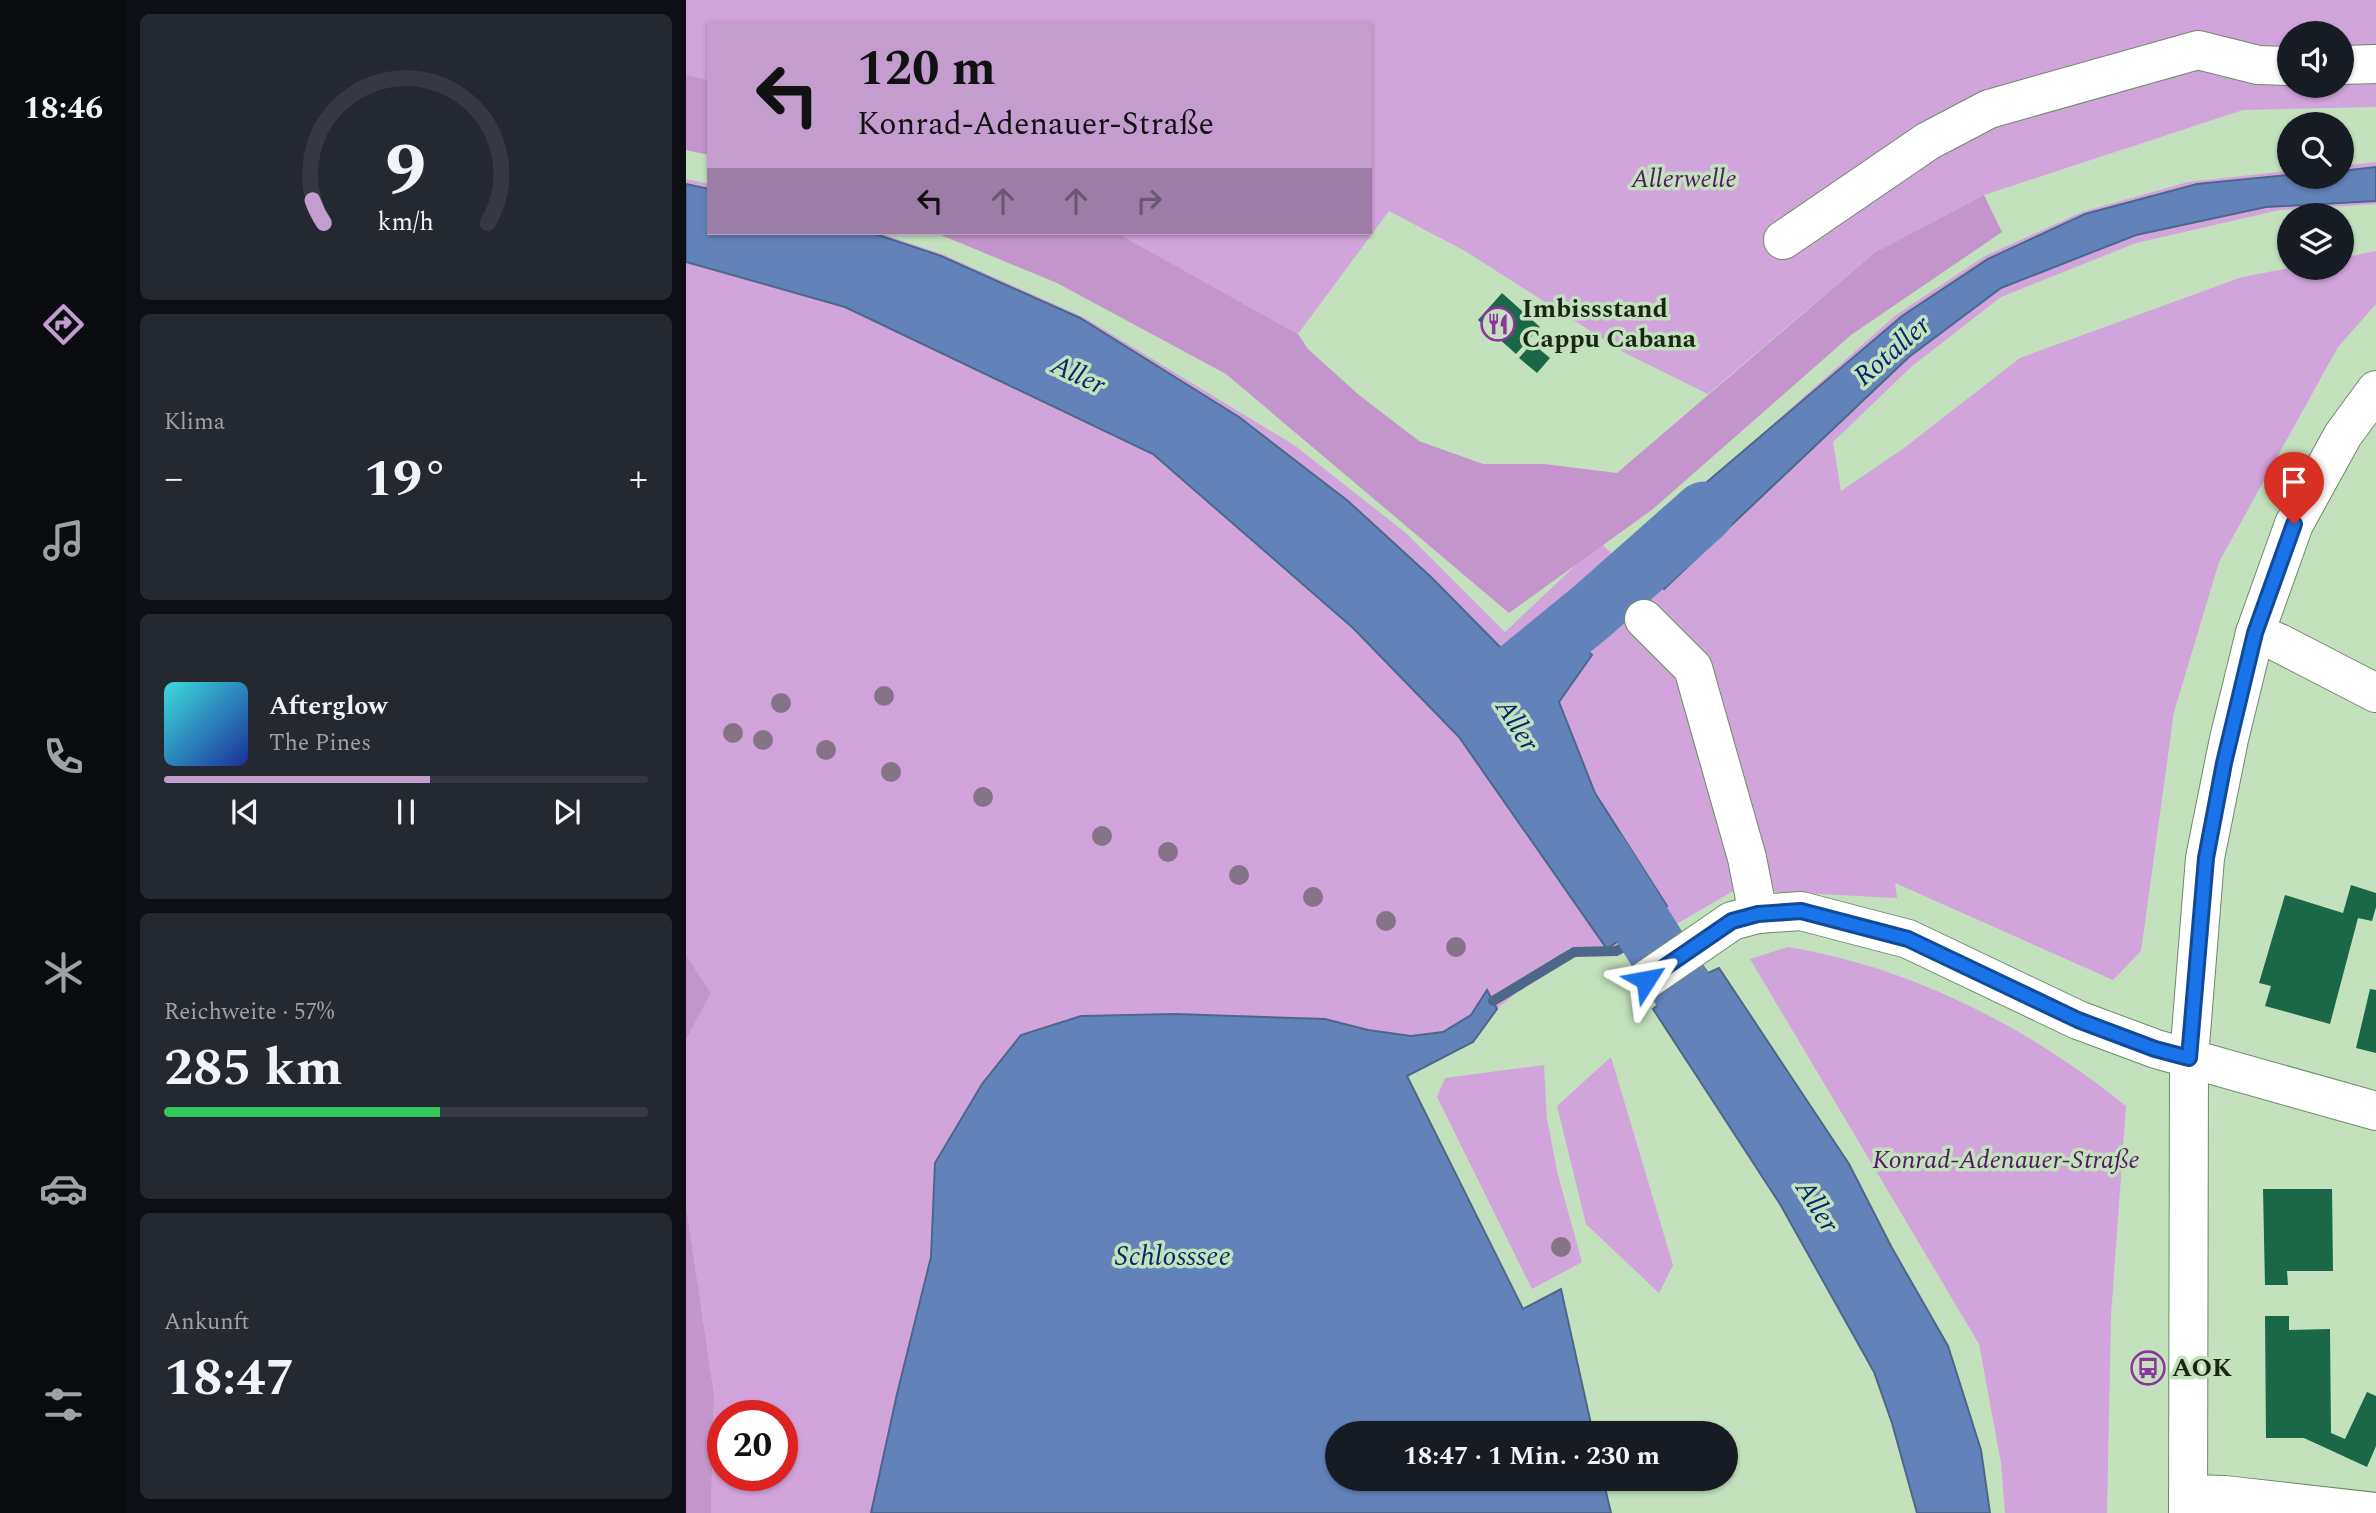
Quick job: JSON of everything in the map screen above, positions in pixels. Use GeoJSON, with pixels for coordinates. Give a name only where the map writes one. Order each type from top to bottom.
{"type":"FeatureCollection","features":[{"type":"Feature","properties":{"kind":"street"},"geometry":{"type":"LineString","coordinates":[[1783,240],[1928,141],[1989,108],[2198,50],[2258,65],[2277,66]]}},
{"type":"Feature","properties":{"kind":"street"},"geometry":{"type":"LineString","coordinates":[[2354,65],[2376,64]]}},
{"type":"Feature","properties":{"kind":"street"},"geometry":{"type":"LineString","coordinates":[[2376,390],[2343,435],[2294,524],[2255,633],[2229,739],[2206,858],[2189,1058],[2188,1503],[2225,1495],[2376,1512]]}},
{"type":"Feature","properties":{"kind":"street"},"geometry":{"type":"LineString","coordinates":[[1644,619],[1693,668],[1747,858],[1758,914]]}},
{"type":"Feature","properties":{"kind":"street"},"geometry":{"type":"LineString","coordinates":[[2255,633],[2376,693]]}},
{"type":"Feature","properties":{"kind":"street"},"geometry":{"type":"LineString","coordinates":[[1646,980],[1732,921],[1758,914],[1801,911],[1908,939],[2078,1020],[2155,1049],[2376,1111]]}},
{"type":"Feature","properties":{"kind":"green space","name":"Allerwelle"},"geometry":{"type":"Polygon","coordinates":[[[686,0],[2376,0],[2376,107],[2243,110],[1984,195],[1874,253],[1708,394],[1625,353],[1465,251],[1389,211],[1372,234],[1372,21],[707,21],[707,80],[686,75],[686,0]]]}},
{"type":"Feature","properties":{"kind":"green space"},"geometry":{"type":"Polygon","coordinates":[[[2376,162],[2376,204],[2277,203],[2277,211],[2136,243],[2001,297],[1911,367],[1833,442],[1841,491],[1904,448],[2020,358],[2242,277],[2277,270],[2277,280],[2354,280],[2354,256],[2376,251],[2376,304],[2338,347],[2219,562],[2174,712],[2141,951],[2113,980],[1895,883],[1897,898],[1735,890],[1630,951],[1569,948],[1497,1009],[1487,991],[1471,1015],[1443,1032],[1411,1036],[1368,1030],[1325,1019],[1175,1014],[1081,1016],[1021,1035],[982,1084],[935,1163],[931,1257],[871,1513],[711,1513],[712,1491],[798,1491],[798,1400],[714,1400],[686,1205],[686,1040],[711,993],[686,955],[686,179],[707,184],[707,235],[885,235],[942,254],[1085,318],[1294,445],[1406,533],[1505,632],[1600,542],[1619,561],[1896,315],[1985,256],[2082,212],[2188,182],[2277,172],[2277,189],[2354,189],[2354,165],[2376,162]]]}},
{"type":"Feature","properties":{"kind":"green space","name":"Allerwelle"},"geometry":{"type":"Polygon","coordinates":[[[1121,235],[1371,235],[1298,334],[1121,235]]]}},
{"type":"Feature","properties":{"kind":"green space","name":"Konrad-Adenauer-Straße"},"geometry":{"type":"Polygon","coordinates":[[[1788,947],[1879,969],[1967,1005],[2050,1051],[2126,1106],[2111,1316],[2107,1513],[2005,1513],[2001,1463],[1979,1344],[1750,959],[1788,947]]]}},
{"type":"Feature","properties":{"kind":"green space"},"geometry":{"type":"Polygon","coordinates":[[[1611,1057],[1673,1265],[1659,1293],[1586,1224],[1557,1106],[1611,1057]]]}},
{"type":"Feature","properties":{"kind":"green space"},"geometry":{"type":"Polygon","coordinates":[[[1544,1065],[1547,1119],[1558,1175],[1582,1262],[1532,1289],[1437,1097],[1445,1078],[1544,1065]]]}},
{"type":"Feature","properties":{"kind":"shaded area"},"geometry":{"type":"Polygon","coordinates":[[[686,75],[707,80],[707,155],[686,150],[686,75]]]}},
{"type":"Feature","properties":{"kind":"shaded area"},"geometry":{"type":"Polygon","coordinates":[[[1984,195],[2002,232],[1851,335],[1653,509],[1509,613],[1226,374],[1057,283],[941,235],[1121,235],[1298,334],[1308,349],[1359,395],[1419,441],[1483,464],[1544,464],[1617,473],[1874,253],[1984,195]]]}},
{"type":"Feature","properties":{"kind":"shaded area"},"geometry":{"type":"Polygon","coordinates":[[[686,955],[711,993],[686,1040],[686,955]]]}},
{"type":"Feature","properties":{"kind":"shaded area"},"geometry":{"type":"Polygon","coordinates":[[[686,1205],[714,1394],[714,1400],[707,1400],[707,1491],[712,1491],[711,1513],[686,1513],[686,1205]]]}},
{"type":"Feature","properties":{"kind":"water"},"geometry":{"type":"Polygon","coordinates":[[[2376,167],[2376,201],[2277,203],[2277,206],[2136,235],[2001,288],[1909,357],[1664,589],[1627,550],[1902,316],[1988,259],[2085,214],[2197,184],[2277,176],[2277,189],[2354,189],[2354,170],[2376,167]]]}},
{"type":"Feature","properties":{"kind":"water"},"geometry":{"type":"Polygon","coordinates":[[[686,184],[707,189],[707,235],[878,235],[941,256],[1080,318],[1239,417],[1348,501],[1431,577],[1503,650],[1549,619],[1592,655],[1559,702],[1595,793],[1667,906],[1607,949],[1459,737],[1353,628],[1153,454],[845,307],[686,262],[686,184]]]}},
{"type":"Feature","properties":{"kind":"water"},"geometry":{"type":"Polygon","coordinates":[[[1700,962],[1708,973],[1719,968],[1849,1164],[1892,1248],[1948,1346],[1981,1450],[1990,1513],[1917,1513],[1892,1423],[1874,1372],[1780,1204],[1653,1009],[1664,1000],[1658,989],[1700,962]]]}},
{"type":"Feature","properties":{"kind":"water","name":"Schlosssee"},"geometry":{"type":"Polygon","coordinates":[[[1487,990],[1497,1009],[1473,1042],[1407,1076],[1523,1309],[1561,1289],[1590,1421],[1325,1421],[1325,1491],[1606,1491],[1611,1513],[871,1513],[931,1257],[935,1163],[982,1084],[1021,1035],[1081,1016],[1175,1014],[1325,1019],[1368,1030],[1411,1036],[1443,1032],[1471,1015],[1487,990]]]}},
{"type":"Feature","properties":{"kind":"building"},"geometry":{"type":"Polygon","coordinates":[[[1502,293],[1540,327],[1516,354],[1478,320],[1502,293]]]}},
{"type":"Feature","properties":{"kind":"building"},"geometry":{"type":"Polygon","coordinates":[[[1532,343],[1550,358],[1537,373],[1519,358],[1532,343]]]}},
{"type":"Feature","properties":{"kind":"building"},"geometry":{"type":"Polygon","coordinates":[[[2351,885],[2376,893],[2376,907],[2372,921],[2358,918],[2330,1024],[2265,1006],[2271,986],[2259,983],[2285,895],[2343,913],[2351,885]]]}},
{"type":"Feature","properties":{"kind":"building"},"geometry":{"type":"Polygon","coordinates":[[[2370,989],[2376,990],[2376,1053],[2356,1048],[2370,989]]]}},
{"type":"Feature","properties":{"kind":"building"},"geometry":{"type":"Polygon","coordinates":[[[2263,1189],[2332,1189],[2333,1271],[2287,1271],[2288,1285],[2265,1285],[2263,1189]]]}},
{"type":"Feature","properties":{"kind":"building"},"geometry":{"type":"Polygon","coordinates":[[[2265,1316],[2289,1316],[2289,1330],[2330,1329],[2331,1433],[2345,1439],[2367,1392],[2376,1396],[2376,1446],[2367,1467],[2304,1438],[2266,1438],[2265,1316]]]}},
{"type":"Feature","properties":{"kind":"waterway","name":"Rotaller"},"geometry":{"type":"LineString","coordinates":[[1499,687],[1591,612],[1704,512]]}},
{"type":"Feature","properties":{"kind":"waterway","name":"Aller"},"geometry":{"type":"LineString","coordinates":[[1598,854],[1702,1021]]}},
{"type":"Feature","properties":{"kind":"waterway"},"geometry":{"type":"LineString","coordinates":[[1493,1001],[1574,952],[1616,951],[1648,935]]}},
{"type":"Feature","properties":{"kind":"place","name":"Imbissstand Cappu Cabana"},"geometry":{"type":"Point","coordinates":[1498,324]}},
{"type":"Feature","properties":{"kind":"place","name":"AOK"},"geometry":{"type":"Point","coordinates":[2148,1368]}},
{"type":"Feature","properties":{"kind":"route"},"geometry":{"type":"LineString","coordinates":[[1646,980],[1732,921],[1758,914],[1801,911],[1908,939],[2078,1020],[2155,1049],[2189,1058],[2206,858],[2224,763],[2255,633],[2294,524]]}}]}
